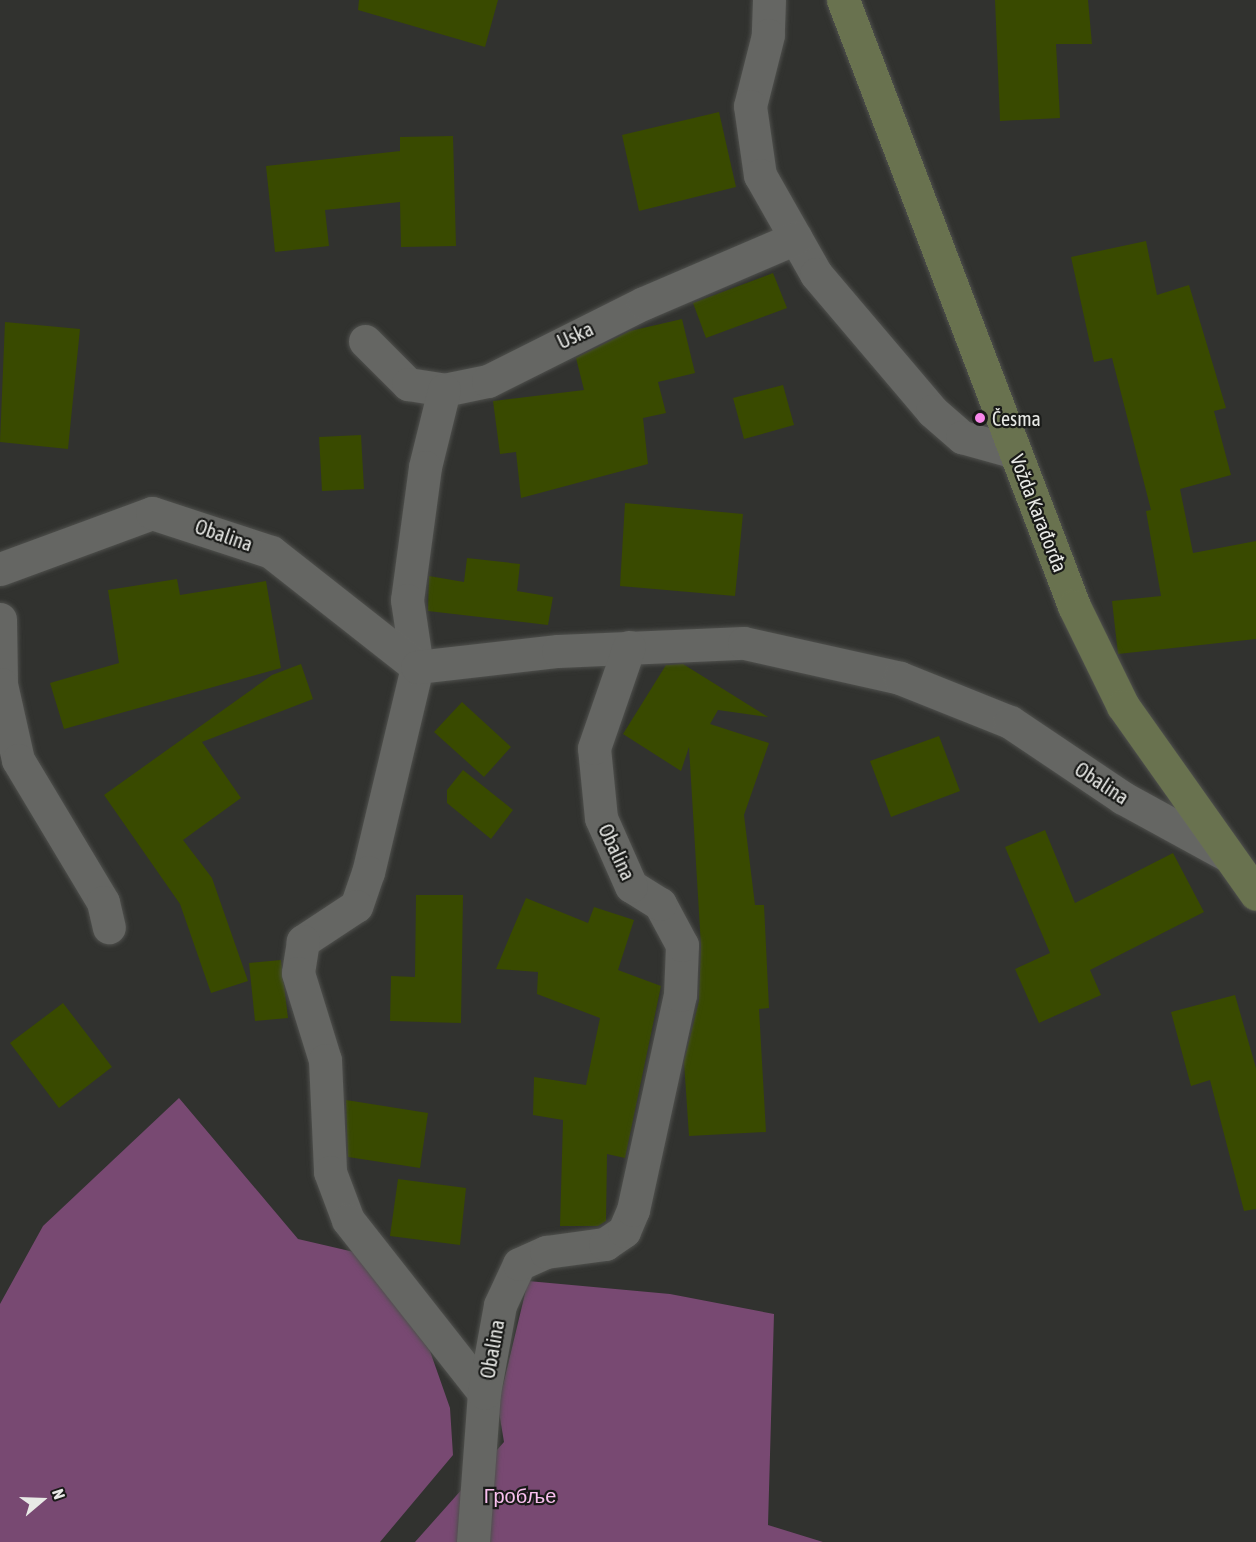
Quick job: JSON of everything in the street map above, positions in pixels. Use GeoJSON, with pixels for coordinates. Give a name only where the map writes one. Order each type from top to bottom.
{"type":"FeatureCollection","features":[{"type":"Feature","properties":{"kind":"street"},"geometry":{"type":"LineString","coordinates":[[770,0],[768,35],[750,106],[760,175],[816,274],[932,411],[962,437],[1015,452]]}},
{"type":"Feature","properties":{"kind":"street","name":"Vožda Karađorđa"},"geometry":{"type":"LineString","coordinates":[[843,0],[1074,606],[1123,706],[1256,894]]}},
{"type":"Feature","properties":{"kind":"street","name":"Uska"},"geometry":{"type":"LineString","coordinates":[[365,341],[408,384],[444,390],[488,381],[644,303],[796,238]]}},
{"type":"Feature","properties":{"kind":"street"},"geometry":{"type":"LineString","coordinates":[[417,667],[407,600],[425,467],[444,390]]}},
{"type":"Feature","properties":{"kind":"street","name":"Obalina"},"geometry":{"type":"LineString","coordinates":[[0,569],[152,513],[271,552],[417,667],[628,647],[744,643],[923,686],[1010,722],[1123,798],[1227,855]]}},
{"type":"Feature","properties":{"kind":"street"},"geometry":{"type":"LineString","coordinates":[[0,619],[1,684],[18,760],[103,902],[109,927]]}},
{"type":"Feature","properties":{"kind":"street","name":"Obalina"},"geometry":{"type":"LineString","coordinates":[[484,1393],[500,1305],[519,1264],[546,1252],[605,1244],[624,1231],[633,1210],[680,995],[682,945],[660,904],[631,886],[601,818],[594,748],[628,647]]}},
{"type":"Feature","properties":{"kind":"street","name":"Obalina"},"geometry":{"type":"LineString","coordinates":[[417,667],[356,906],[303,941],[298,973],[325,1060],[330,1172],[348,1220],[484,1393]]}},
{"type":"Feature","properties":{"kind":"street"},"geometry":{"type":"LineString","coordinates":[[472,1542],[484,1393]]}},
{"type":"Feature","properties":{"kind":"green space"},"geometry":{"type":"Polygon","coordinates":[[[179,1098],[298,1239],[354,1252],[430,1351],[450,1408],[453,1455],[380,1542],[0,1542],[0,1304],[43,1226],[179,1098]]]}},
{"type":"Feature","properties":{"kind":"green space","name":"Гробље"},"geometry":{"type":"Polygon","coordinates":[[[528,1281],[670,1294],[774,1314],[768,1525],[823,1542],[415,1542],[504,1442],[498,1406],[528,1281]]]}},
{"type":"Feature","properties":{"kind":"building"},"geometry":{"type":"Polygon","coordinates":[[[359,0],[498,0],[485,47],[358,10],[359,0]]]}},
{"type":"Feature","properties":{"kind":"building"},"geometry":{"type":"Polygon","coordinates":[[[995,0],[1088,0],[1092,44],[1056,44],[1060,118],[1000,121],[995,0]]]}},
{"type":"Feature","properties":{"kind":"building"},"geometry":{"type":"Polygon","coordinates":[[[719,112],[736,187],[639,211],[622,135],[719,112]]]}},
{"type":"Feature","properties":{"kind":"building"},"geometry":{"type":"Polygon","coordinates":[[[453,136],[456,246],[401,247],[400,202],[325,210],[329,246],[275,252],[266,166],[400,151],[400,137],[453,136]]]}},
{"type":"Feature","properties":{"kind":"building"},"geometry":{"type":"Polygon","coordinates":[[[1146,241],[1157,295],[1189,285],[1226,408],[1214,411],[1231,475],[1180,489],[1193,553],[1256,541],[1256,639],[1118,654],[1112,601],[1161,596],[1146,511],[1151,510],[1112,358],[1094,362],[1071,257],[1146,241]]]}},
{"type":"Feature","properties":{"kind":"building"},"geometry":{"type":"Polygon","coordinates":[[[773,273],[787,308],[706,338],[693,303],[773,273]]]}},
{"type":"Feature","properties":{"kind":"building"},"geometry":{"type":"Polygon","coordinates":[[[682,319],[695,373],[658,382],[666,413],[643,418],[648,464],[521,498],[516,452],[500,454],[493,401],[584,390],[576,358],[630,331],[682,319]]]}},
{"type":"Feature","properties":{"kind":"building"},"geometry":{"type":"Polygon","coordinates":[[[5,322],[80,329],[68,449],[0,442],[5,322]]]}},
{"type":"Feature","properties":{"kind":"building"},"geometry":{"type":"Polygon","coordinates":[[[783,385],[794,425],[744,439],[733,398],[783,385]]]}},
{"type":"Feature","properties":{"kind":"building"},"geometry":{"type":"Polygon","coordinates":[[[361,435],[364,489],[322,491],[319,437],[361,435]]]}},
{"type":"Feature","properties":{"kind":"building"},"geometry":{"type":"Polygon","coordinates":[[[625,503],[743,514],[735,596],[620,586],[625,503]]]}},
{"type":"Feature","properties":{"kind":"building"},"geometry":{"type":"Polygon","coordinates":[[[467,558],[520,564],[517,591],[553,597],[548,625],[428,611],[429,576],[464,582],[467,558]]]}},
{"type":"Feature","properties":{"kind":"building"},"geometry":{"type":"Polygon","coordinates":[[[177,579],[180,595],[266,581],[281,668],[64,729],[50,683],[119,663],[108,590],[177,579]]]}},
{"type":"Feature","properties":{"kind":"building"},"geometry":{"type":"Polygon","coordinates":[[[301,664],[313,699],[202,742],[241,798],[183,840],[212,878],[248,981],[211,993],[180,904],[104,795],[272,675],[301,664]]]}},
{"type":"Feature","properties":{"kind":"building"},"geometry":{"type":"Polygon","coordinates":[[[683,664],[768,717],[718,710],[710,724],[769,743],[744,815],[755,905],[764,905],[769,1008],[759,1009],[766,1132],[689,1136],[684,1062],[699,1001],[701,946],[689,747],[681,771],[623,734],[666,665],[683,664]]]}},
{"type":"Feature","properties":{"kind":"building"},"geometry":{"type":"Polygon","coordinates":[[[462,702],[511,747],[484,777],[434,732],[462,702]]]}},
{"type":"Feature","properties":{"kind":"building"},"geometry":{"type":"Polygon","coordinates":[[[939,736],[960,791],[891,817],[870,761],[939,736]]]}},
{"type":"Feature","properties":{"kind":"building"},"geometry":{"type":"Polygon","coordinates":[[[463,770],[513,810],[491,839],[447,803],[447,790],[463,770]]]}},
{"type":"Feature","properties":{"kind":"building"},"geometry":{"type":"Polygon","coordinates":[[[1045,830],[1075,903],[1173,853],[1204,912],[1090,970],[1101,995],[1039,1023],[1015,969],[1050,953],[1005,847],[1045,830]]]}},
{"type":"Feature","properties":{"kind":"building"},"geometry":{"type":"Polygon","coordinates":[[[416,895],[463,895],[461,1023],[390,1021],[391,976],[415,977],[416,895]]]}},
{"type":"Feature","properties":{"kind":"building"},"geometry":{"type":"Polygon","coordinates":[[[526,898],[588,923],[594,907],[634,920],[618,970],[661,986],[625,1158],[607,1154],[606,1221],[598,1226],[560,1226],[563,1120],[533,1115],[534,1077],[586,1085],[600,1018],[537,994],[538,972],[496,969],[526,898]]]}},
{"type":"Feature","properties":{"kind":"building"},"geometry":{"type":"Polygon","coordinates":[[[281,960],[288,1018],[255,1021],[249,963],[281,960]]]}},
{"type":"Feature","properties":{"kind":"building"},"geometry":{"type":"Polygon","coordinates":[[[1235,995],[1256,1068],[1256,1209],[1244,1211],[1210,1080],[1191,1086],[1171,1012],[1235,995]]]}},
{"type":"Feature","properties":{"kind":"building"},"geometry":{"type":"Polygon","coordinates":[[[63,1003],[112,1067],[59,1108],[10,1043],[63,1003]]]}},
{"type":"Feature","properties":{"kind":"building"},"geometry":{"type":"Polygon","coordinates":[[[346,1100],[428,1113],[420,1168],[348,1157],[346,1100]]]}},
{"type":"Feature","properties":{"kind":"building"},"geometry":{"type":"Polygon","coordinates":[[[398,1179],[466,1188],[460,1245],[390,1236],[398,1179]]]}},
{"type":"Feature","properties":{"kind":"place","name":"Česma"},"geometry":{"type":"Point","coordinates":[980,418]}}]}
